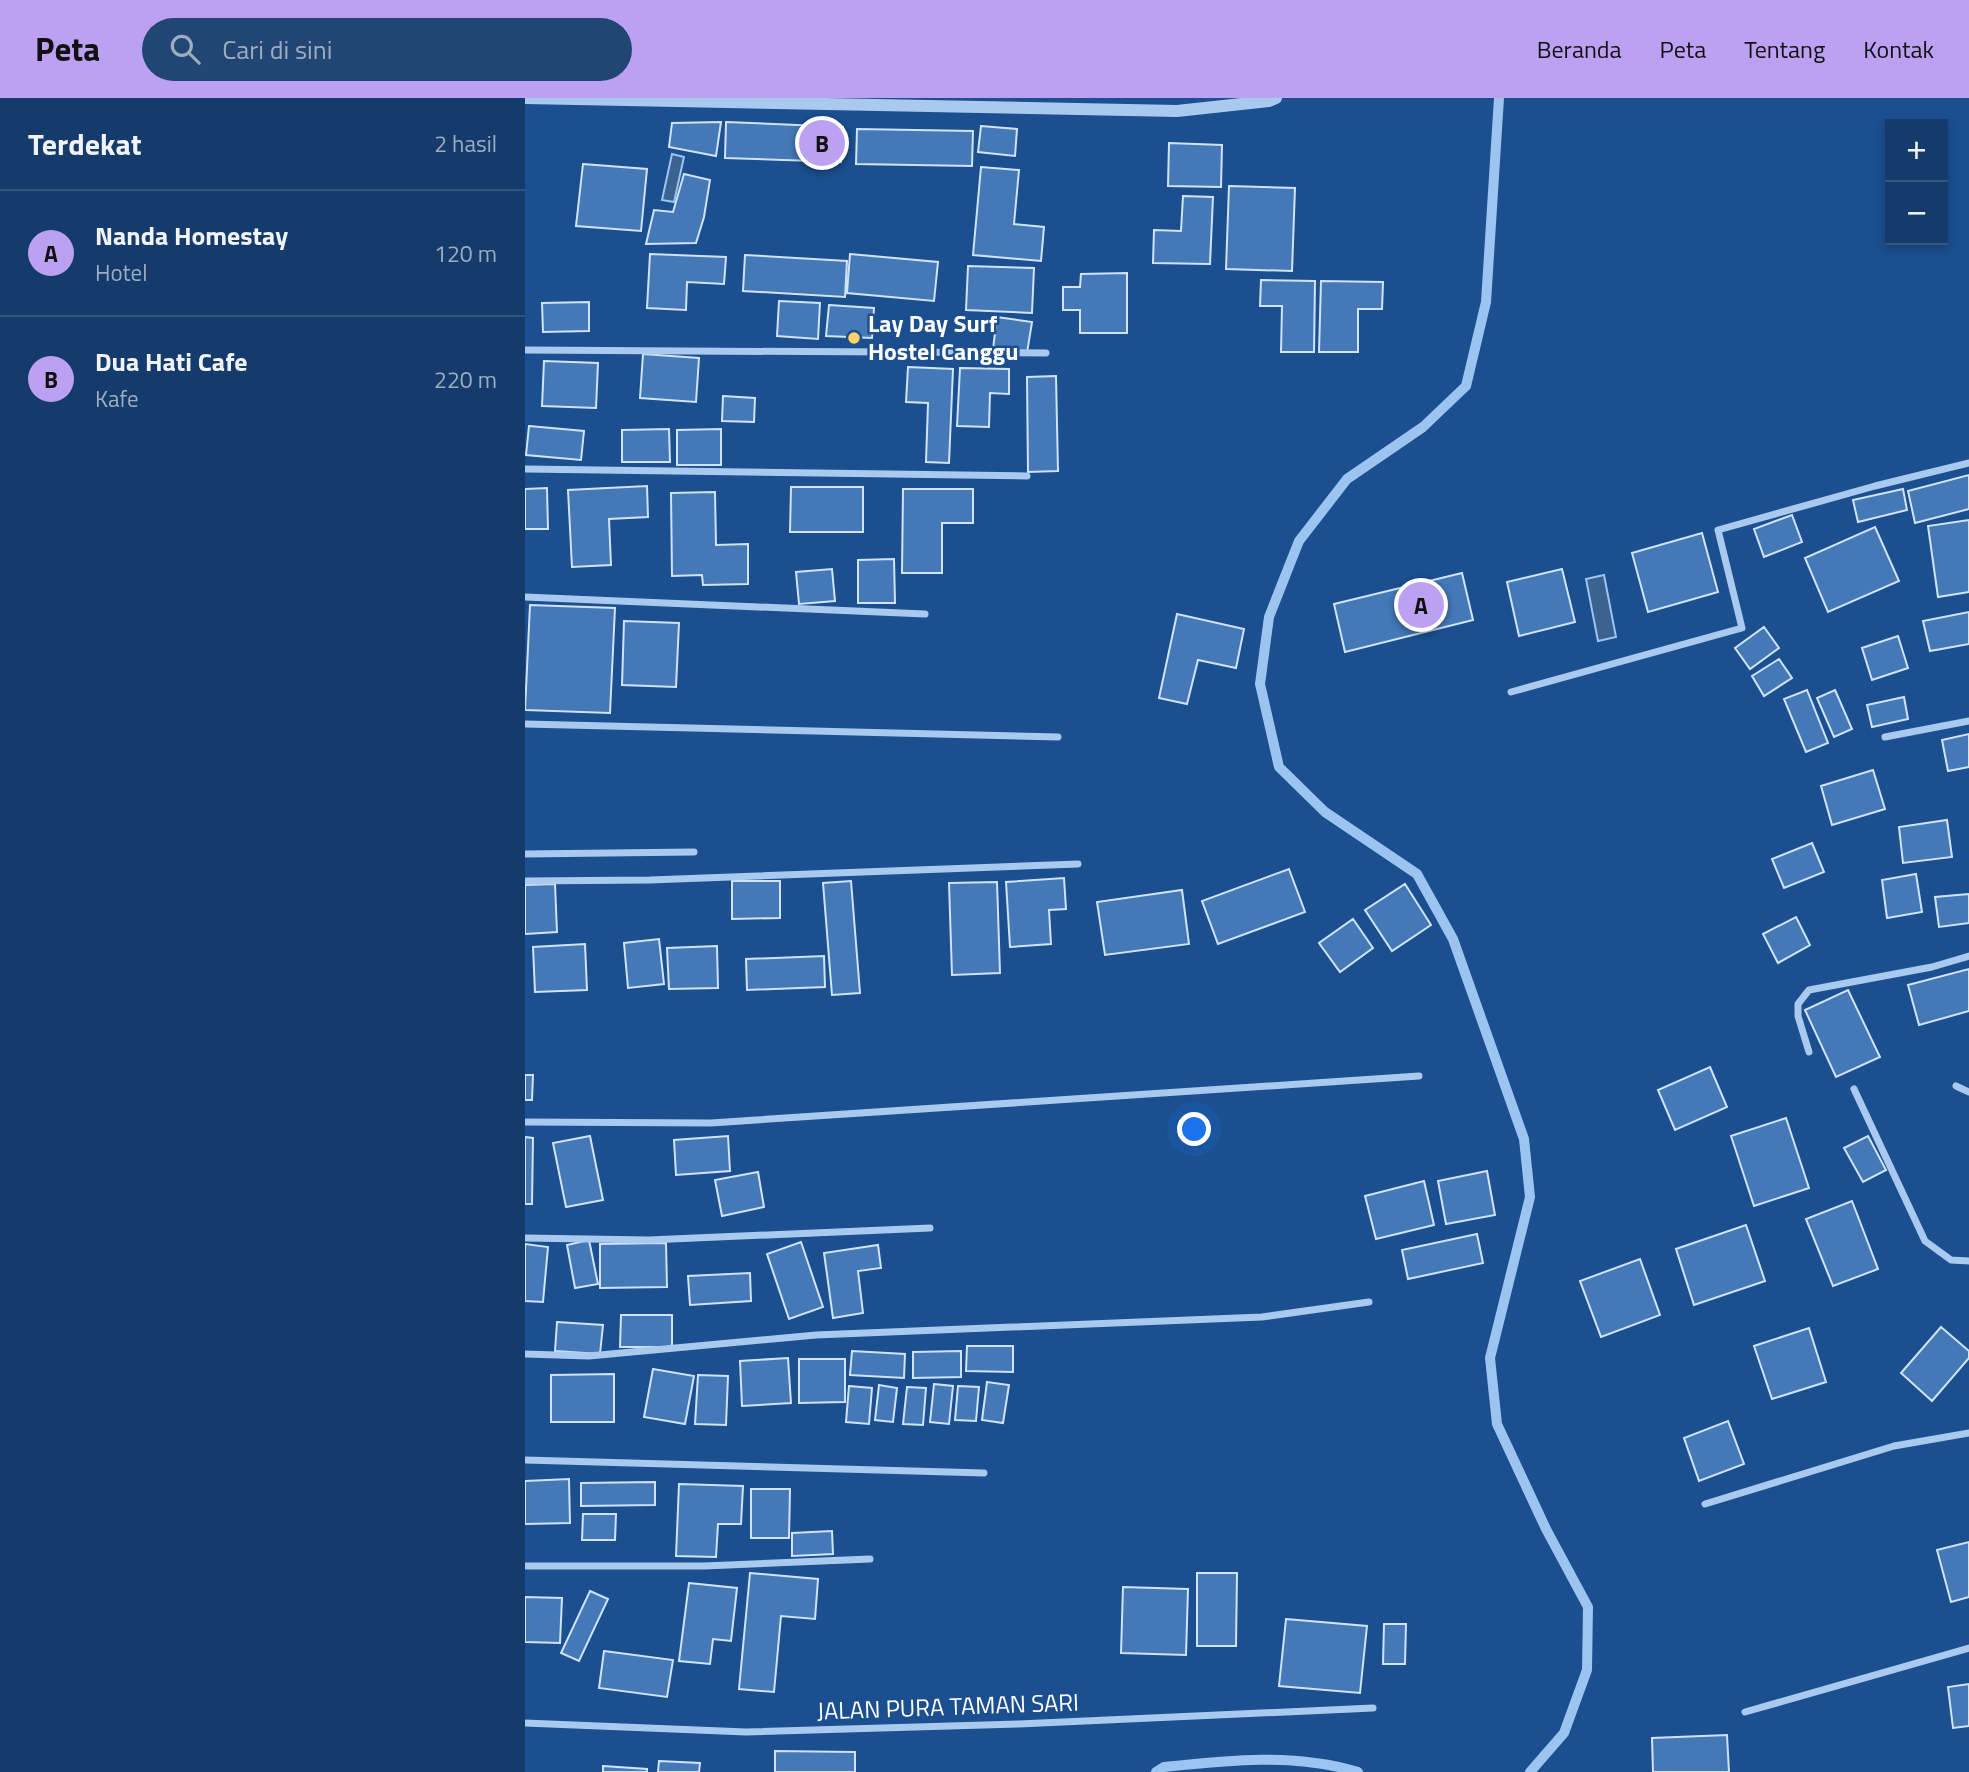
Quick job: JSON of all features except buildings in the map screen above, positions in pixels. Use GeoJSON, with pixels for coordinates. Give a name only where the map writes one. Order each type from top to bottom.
{"type":"FeatureCollection","features":[{"type":"Feature","properties":{"kind":"street"},"geometry":{"type":"LineString","coordinates":[[525,98],[1177,111],[1276,98]]}},
{"type":"Feature","properties":{"kind":"street"},"geometry":{"type":"LineString","coordinates":[[525,350],[1046,354]]}},
{"type":"Feature","properties":{"kind":"street"},"geometry":{"type":"LineString","coordinates":[[1511,692],[1742,628],[1718,530],[1969,463]]}},
{"type":"Feature","properties":{"kind":"street"},"geometry":{"type":"LineString","coordinates":[[525,469],[1027,476]]}},
{"type":"Feature","properties":{"kind":"street"},"geometry":{"type":"LineString","coordinates":[[525,597],[925,614]]}},
{"type":"Feature","properties":{"kind":"street"},"geometry":{"type":"LineString","coordinates":[[1885,737],[1969,721]]}},
{"type":"Feature","properties":{"kind":"street"},"geometry":{"type":"LineString","coordinates":[[525,724],[1058,737]]}},
{"type":"Feature","properties":{"kind":"street"},"geometry":{"type":"LineString","coordinates":[[525,854],[694,852]]}},
{"type":"Feature","properties":{"kind":"street"},"geometry":{"type":"LineString","coordinates":[[525,881],[650,880],[1078,864]]}},
{"type":"Feature","properties":{"kind":"street"},"geometry":{"type":"LineString","coordinates":[[1809,1052],[1798,1016],[1798,1004],[1809,990],[1932,967],[1969,956]]}},
{"type":"Feature","properties":{"kind":"street"},"geometry":{"type":"LineString","coordinates":[[525,1122],[711,1124],[1419,1076]]}},
{"type":"Feature","properties":{"kind":"street"},"geometry":{"type":"LineString","coordinates":[[1956,1086],[1969,1092]]}},
{"type":"Feature","properties":{"kind":"street"},"geometry":{"type":"LineString","coordinates":[[1854,1090],[1925,1241],[1951,1260],[1969,1261]]}},
{"type":"Feature","properties":{"kind":"street"},"geometry":{"type":"LineString","coordinates":[[525,1238],[649,1240],[930,1228]]}},
{"type":"Feature","properties":{"kind":"street"},"geometry":{"type":"LineString","coordinates":[[525,1354],[589,1356],[816,1335],[1262,1317],[1369,1302]]}},
{"type":"Feature","properties":{"kind":"street"},"geometry":{"type":"LineString","coordinates":[[1705,1504],[1894,1446],[1969,1433]]}},
{"type":"Feature","properties":{"kind":"street"},"geometry":{"type":"LineString","coordinates":[[525,1460],[984,1473]]}},
{"type":"Feature","properties":{"kind":"street"},"geometry":{"type":"LineString","coordinates":[[525,1566],[704,1566],[870,1559]]}},
{"type":"Feature","properties":{"kind":"street"},"geometry":{"type":"LineString","coordinates":[[1745,1712],[1969,1648]]}},
{"type":"Feature","properties":{"kind":"street","name":"JALAN PURA TAMAN SARI"},"geometry":{"type":"LineString","coordinates":[[525,1723],[746,1732],[1019,1724],[1373,1708]]}},
{"type":"Feature","properties":{"kind":"water"},"geometry":{"type":"Polygon","coordinates":[[[672,154],[684,157],[674,202],[662,200],[672,154]]]}},
{"type":"Feature","properties":{"kind":"water"},"geometry":{"type":"Polygon","coordinates":[[[1604,575],[1616,637],[1598,641],[1586,579],[1604,575]]]}},
{"type":"Feature","properties":{"kind":"waterway"},"geometry":{"type":"LineString","coordinates":[[1499,98],[1486,302],[1466,386],[1423,427],[1347,479],[1299,541],[1269,617],[1260,684],[1279,767],[1325,812],[1417,874],[1453,939],[1524,1139],[1530,1197],[1490,1358],[1497,1424],[1546,1529],[1588,1607],[1587,1670],[1564,1733],[1530,1772]]}},
{"type":"Feature","properties":{"kind":"waterway"},"geometry":{"type":"LineString","coordinates":[[1156,1772],[1164,1767],[1262,1760],[1310,1762],[1358,1772]]}},
{"type":"Feature","properties":{"kind":"place","name":"Dua Hati Cafe"},"geometry":{"type":"Point","coordinates":[822,143]}},
{"type":"Feature","properties":{"kind":"place","name":"Lay Day Surf Hostel Canggu"},"geometry":{"type":"Point","coordinates":[854,338]}},
{"type":"Feature","properties":{"kind":"place","name":"Nanda Homestay"},"geometry":{"type":"Point","coordinates":[1421,605]}}]}
